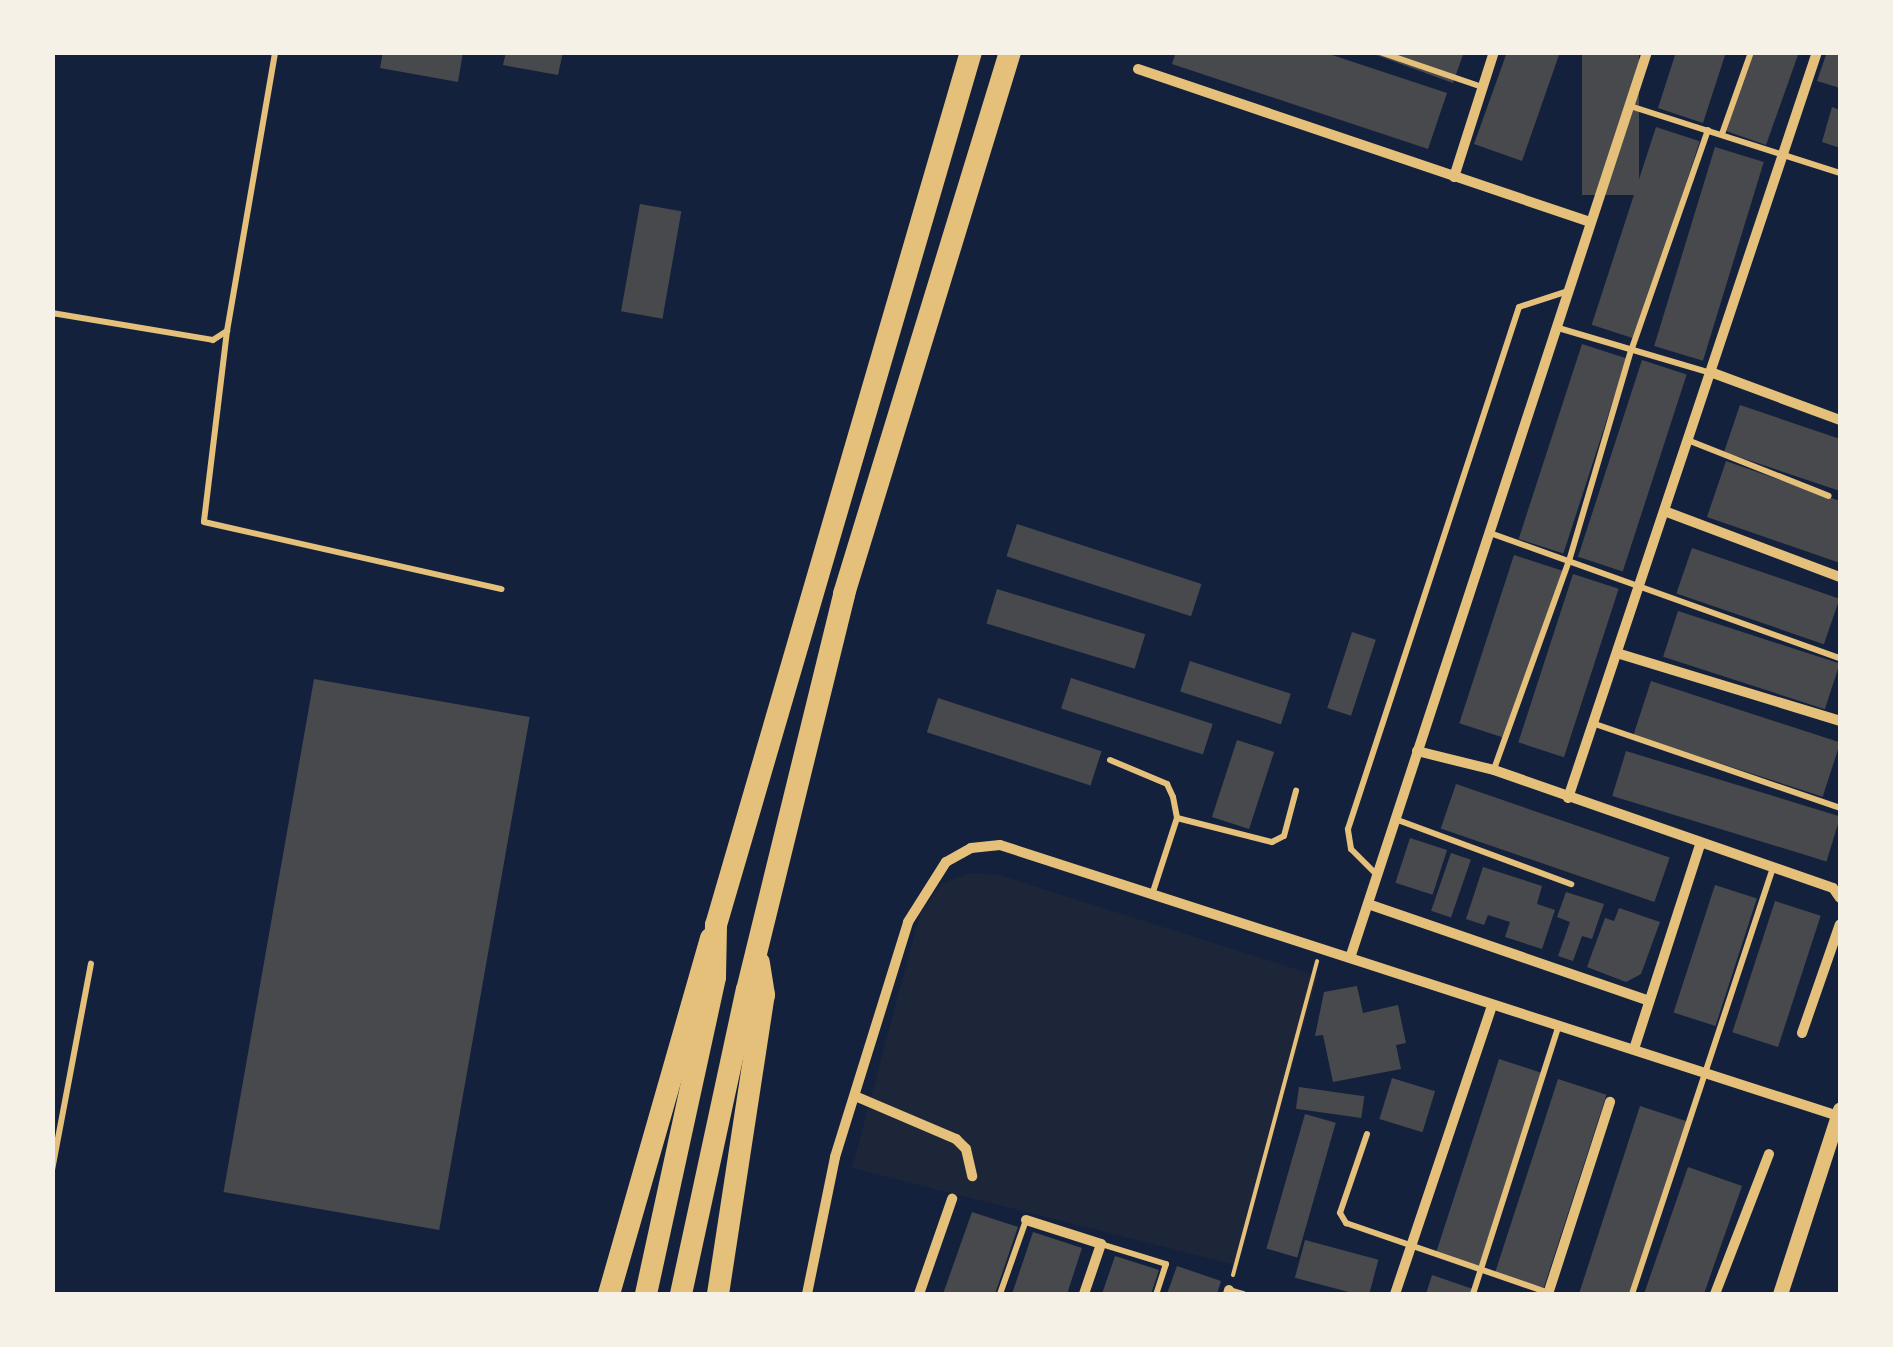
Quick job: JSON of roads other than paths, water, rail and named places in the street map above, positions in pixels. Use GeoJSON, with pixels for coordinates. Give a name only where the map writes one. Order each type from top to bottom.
{"type":"FeatureCollection","features":[{"type":"Feature","properties":{"kind":"highway"},"geometry":{"type":"LineString","coordinates":[[609,1294],[696,975],[716,925],[970,52]]}},
{"type":"Feature","properties":{"kind":"highway"},"geometry":{"type":"LineString","coordinates":[[681,1294],[746,990],[758,962],[844,594],[1010,52]]}},
{"type":"Feature","properties":{"kind":"highway"},"geometry":{"type":"LineString","coordinates":[[646,1294],[715,978],[716,925]]}},
{"type":"Feature","properties":{"kind":"highway"},"geometry":{"type":"LineString","coordinates":[[718,1294],[764,995],[758,962]]}},
{"type":"Feature","properties":{"kind":"street"},"geometry":{"type":"LineString","coordinates":[[1454,177],[1494,52]]}},
{"type":"Feature","properties":{"kind":"street"},"geometry":{"type":"LineString","coordinates":[[1351,955],[1646,52]]}},
{"type":"Feature","properties":{"kind":"street"},"geometry":{"type":"LineString","coordinates":[[1568,798],[1620,654],[1816,52]]}},
{"type":"Feature","properties":{"kind":"street"},"geometry":{"type":"LineString","coordinates":[[1138,69],[1588,221]]}},
{"type":"Feature","properties":{"kind":"street"},"geometry":{"type":"LineString","coordinates":[[1712,374],[1840,420]]}},
{"type":"Feature","properties":{"kind":"street"},"geometry":{"type":"LineString","coordinates":[[1667,512],[1840,577]]}},
{"type":"Feature","properties":{"kind":"street"},"geometry":{"type":"LineString","coordinates":[[1620,654],[1840,721]]}},
{"type":"Feature","properties":{"kind":"street"},"geometry":{"type":"LineString","coordinates":[[1417,752],[1494,770],[1833,888],[1840,898]]}},
{"type":"Feature","properties":{"kind":"street"},"geometry":{"type":"LineString","coordinates":[[1635,1046],[1700,844]]}},
{"type":"Feature","properties":{"kind":"street"},"geometry":{"type":"LineString","coordinates":[[808,1294],[855,1096],[908,922],[946,862],[971,848],[1000,845],[1351,955],[1492,1005],[1839,1112],[1780,1294]]}},
{"type":"Feature","properties":{"kind":"street"},"geometry":{"type":"LineString","coordinates":[[1368,904],[1650,1000]]}},
{"type":"Feature","properties":{"kind":"street"},"geometry":{"type":"LineString","coordinates":[[1802,1033],[1840,924]]}},
{"type":"Feature","properties":{"kind":"street"},"geometry":{"type":"LineString","coordinates":[[1394,1294],[1492,1005]]}},
{"type":"Feature","properties":{"kind":"street"},"geometry":{"type":"LineString","coordinates":[[855,1096],[956,1139],[966,1149],[972,1176]]}},
{"type":"Feature","properties":{"kind":"street"},"geometry":{"type":"LineString","coordinates":[[1550,1294],[1610,1102]]}},
{"type":"Feature","properties":{"kind":"street"},"geometry":{"type":"LineString","coordinates":[[1715,1294],[1769,1154]]}},
{"type":"Feature","properties":{"kind":"street"},"geometry":{"type":"LineString","coordinates":[[919,1294],[952,1199]]}},
{"type":"Feature","properties":{"kind":"street"},"geometry":{"type":"LineString","coordinates":[[1026,1220],[1101,1244],[1084,1294]]}},
{"type":"Feature","properties":{"kind":"lane"},"geometry":{"type":"LineString","coordinates":[[274,52],[227,330],[204,522],[502,589]]}},
{"type":"Feature","properties":{"kind":"lane"},"geometry":{"type":"LineString","coordinates":[[1380,52],[1483,88]]}},
{"type":"Feature","properties":{"kind":"lane"},"geometry":{"type":"LineString","coordinates":[[1722,134],[1751,52]]}},
{"type":"Feature","properties":{"kind":"lane"},"geometry":{"type":"LineString","coordinates":[[1628,106],[1786,151],[1840,173]]}},
{"type":"Feature","properties":{"kind":"lane"},"geometry":{"type":"LineString","coordinates":[[1494,770],[1569,562],[1632,352],[1708,130]]}},
{"type":"Feature","properties":{"kind":"lane"},"geometry":{"type":"LineString","coordinates":[[1377,875],[1351,848],[1348,830],[1519,308],[1565,292]]}},
{"type":"Feature","properties":{"kind":"lane"},"geometry":{"type":"LineString","coordinates":[[52,313],[213,340],[227,330]]}},
{"type":"Feature","properties":{"kind":"lane"},"geometry":{"type":"LineString","coordinates":[[1554,327],[1712,374]]}},
{"type":"Feature","properties":{"kind":"lane"},"geometry":{"type":"LineString","coordinates":[[1690,441],[1829,496]]}},
{"type":"Feature","properties":{"kind":"lane"},"geometry":{"type":"LineString","coordinates":[[1489,533],[1643,584],[1840,658]]}},
{"type":"Feature","properties":{"kind":"lane"},"geometry":{"type":"LineString","coordinates":[[1595,724],[1840,808]]}},
{"type":"Feature","properties":{"kind":"lane"},"geometry":{"type":"LineString","coordinates":[[1110,760],[1167,784],[1177,818],[1152,892]]}},
{"type":"Feature","properties":{"kind":"lane"},"geometry":{"type":"LineString","coordinates":[[1177,818],[1272,842],[1284,836],[1296,792]]}},
{"type":"Feature","properties":{"kind":"lane"},"geometry":{"type":"LineString","coordinates":[[1395,819],[1571,884]]}},
{"type":"Feature","properties":{"kind":"lane"},"geometry":{"type":"LineString","coordinates":[[1632,1294],[1772,868]]}},
{"type":"Feature","properties":{"kind":"lane"},"geometry":{"type":"LineString","coordinates":[[52,1170],[91,964]]}},
{"type":"Feature","properties":{"kind":"lane"},"geometry":{"type":"LineString","coordinates":[[1473,1294],[1560,1024]]}},
{"type":"Feature","properties":{"kind":"lane"},"geometry":{"type":"LineString","coordinates":[[1367,1134],[1342,1218],[1410,1249],[1550,1294]]}},
{"type":"Feature","properties":{"kind":"lane"},"geometry":{"type":"LineString","coordinates":[[1000,1294],[1026,1220]]}},
{"type":"Feature","properties":{"kind":"lane"},"geometry":{"type":"LineString","coordinates":[[1101,1244],[1166,1264],[1156,1294]]}},
{"type":"Feature","properties":{"kind":"lane"},"geometry":{"type":"LineString","coordinates":[[1228,1292],[1243,1294]]}}]}
